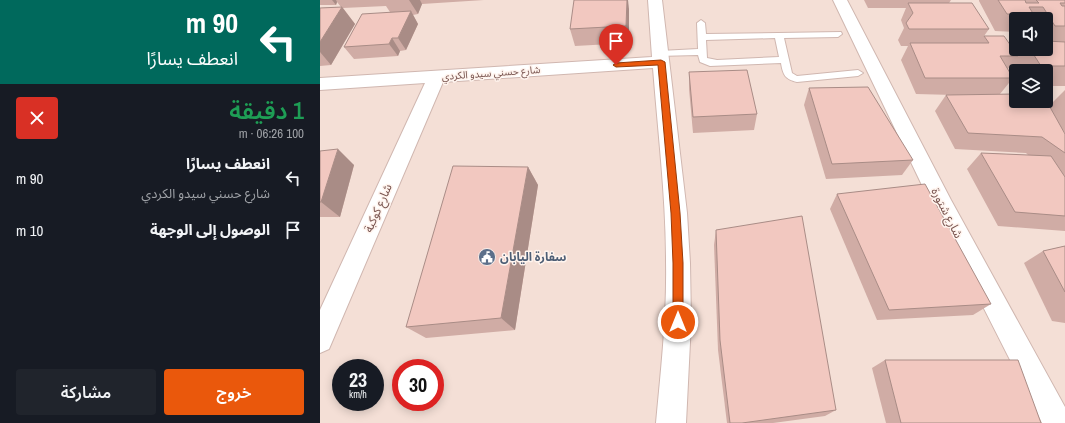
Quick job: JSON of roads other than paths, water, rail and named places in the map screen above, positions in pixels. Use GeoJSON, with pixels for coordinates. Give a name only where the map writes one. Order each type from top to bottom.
{"type":"FeatureCollection","features":[{"type":"Feature","properties":{"kind":"street"},"geometry":{"type":"LineString","coordinates":[[656,0],[676,213],[678,263],[678,322],[671,423]]}},
{"type":"Feature","properties":{"kind":"street","name":"شارع شتورة"},"geometry":{"type":"LineString","coordinates":[[840,0],[944,206],[1058,423]]}},
{"type":"Feature","properties":{"kind":"street","name":"شارع حسني سيدو الكردي"},"geometry":{"type":"LineString","coordinates":[[320,84],[661,58]]}},
{"type":"Feature","properties":{"kind":"street","name":"شارع كوكبة"},"geometry":{"type":"LineString","coordinates":[[320,340],[437,76]]}},
{"type":"Feature","properties":{"kind":"lane"},"geometry":{"type":"LineString","coordinates":[[701,23],[703,60],[713,63],[785,60]]}},
{"type":"Feature","properties":{"kind":"lane"},"geometry":{"type":"LineString","coordinates":[[702,37],[838,34]]}},
{"type":"Feature","properties":{"kind":"lane"},"geometry":{"type":"LineString","coordinates":[[779,36],[789,75],[794,78],[858,73]]}},
{"type":"Feature","properties":{"kind":"lane"},"geometry":{"type":"LineString","coordinates":[[661,58],[703,52]]}},
{"type":"Feature","properties":{"kind":"place","name":"سفارة اليابان"},"geometry":{"type":"Point","coordinates":[487,257]}}]}
